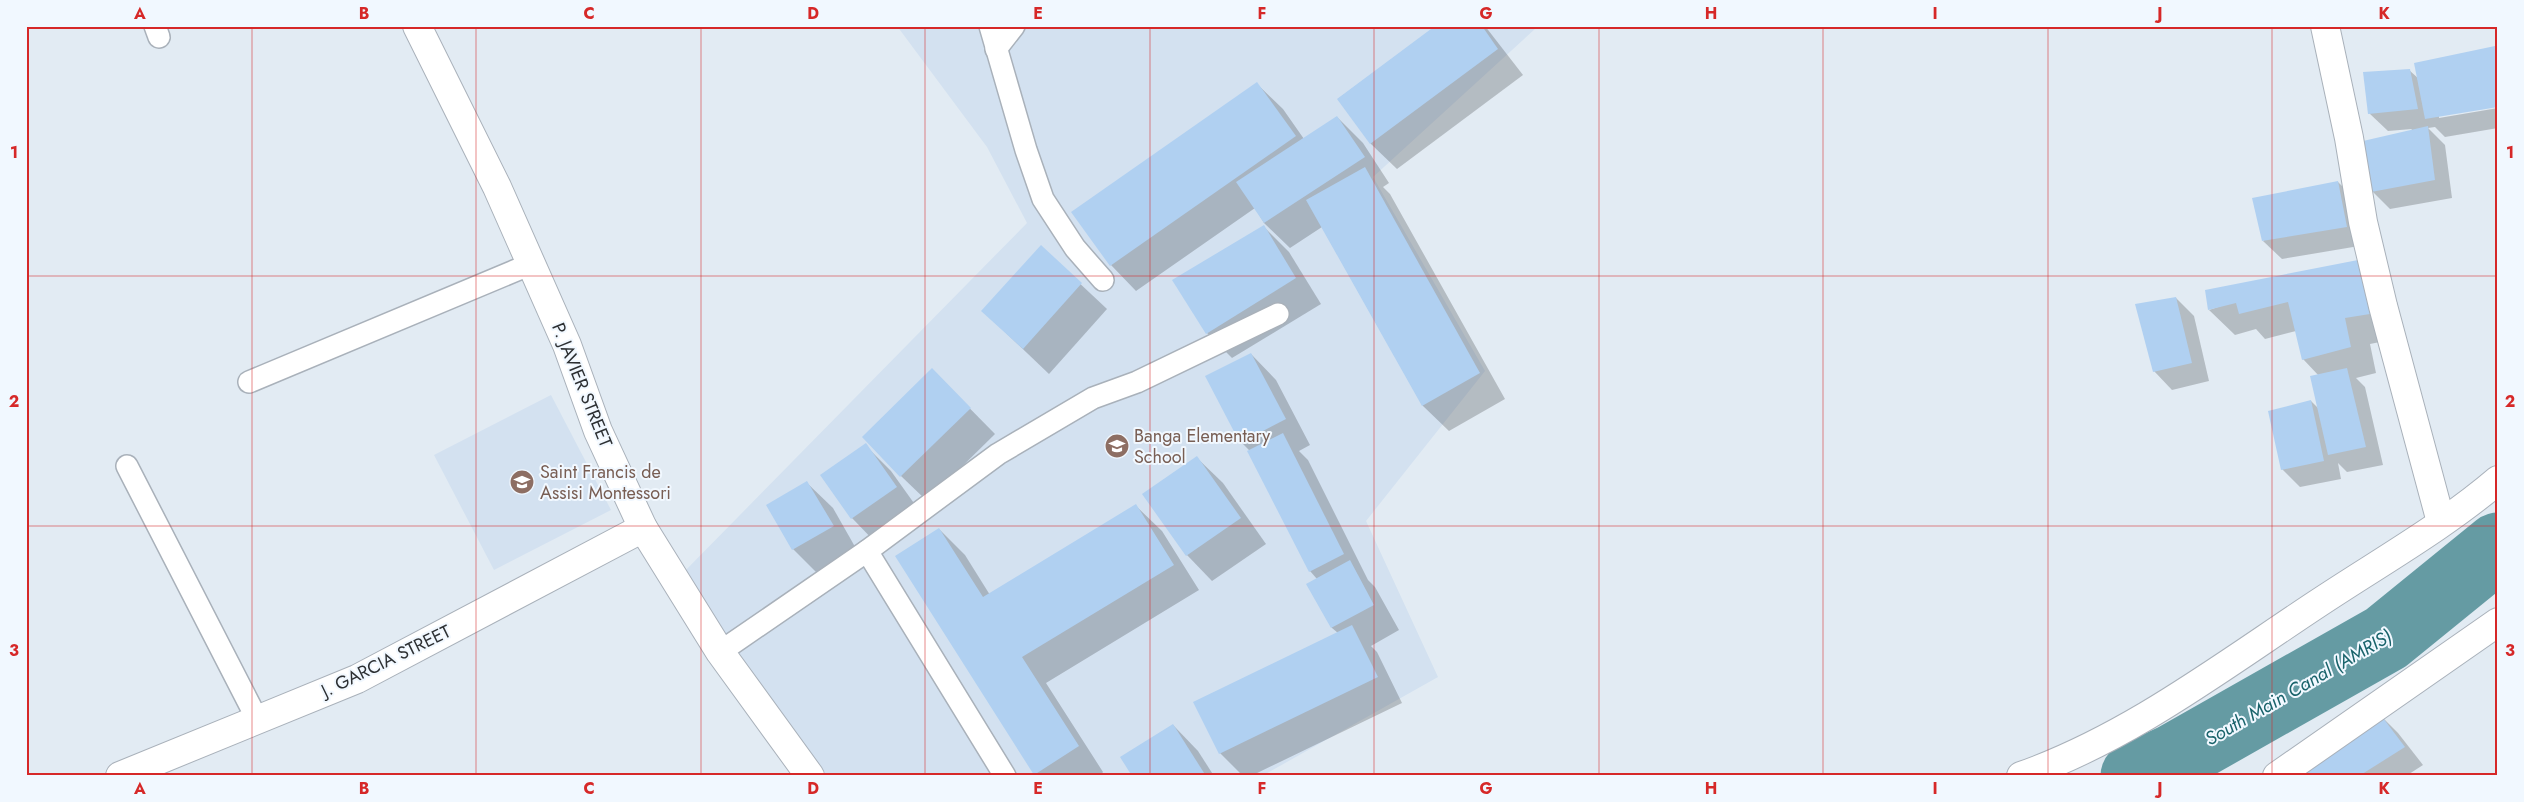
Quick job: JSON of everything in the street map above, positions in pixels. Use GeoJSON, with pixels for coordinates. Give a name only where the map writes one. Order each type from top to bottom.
{"type":"FeatureCollection","features":[{"type":"Feature","properties":{"kind":"street"},"geometry":{"type":"LineString","coordinates":[[2325,26],[2349,138],[2363,222],[2382,306],[2441,522]]}},
{"type":"Feature","properties":{"kind":"street","name":"P. JAVIER STREET"},"geometry":{"type":"LineString","coordinates":[[423,28],[497,187],[567,345],[598,431],[643,528],[720,652],[802,773]]}},
{"type":"Feature","properties":{"kind":"street"},"geometry":{"type":"LineString","coordinates":[[2021,776],[2110,735],[2208,677],[2441,522],[2498,480]]}},
{"type":"Feature","properties":{"kind":"street","name":"J. GARCIA STREET"},"geometry":{"type":"LineString","coordinates":[[120,776],[356,679],[643,528]]}},
{"type":"Feature","properties":{"kind":"street"},"geometry":{"type":"LineString","coordinates":[[2277,776],[2498,622]]}},
{"type":"Feature","properties":{"kind":"lane"},"geometry":{"type":"LineString","coordinates":[[990,26],[1026,150],[1044,199],[1075,248],[1103,280]]}},
{"type":"Feature","properties":{"kind":"lane"},"geometry":{"type":"LineString","coordinates":[[996,49],[1014,26]]}},
{"type":"Feature","properties":{"kind":"lane"},"geometry":{"type":"LineString","coordinates":[[249,382],[531,264]]}},
{"type":"Feature","properties":{"kind":"lane"},"geometry":{"type":"LineString","coordinates":[[720,652],[867,550],[998,454],[1093,398],[1137,382],[1278,314]]}},
{"type":"Feature","properties":{"kind":"lane"},"geometry":{"type":"LineString","coordinates":[[127,466],[257,719]]}},
{"type":"Feature","properties":{"kind":"lane"},"geometry":{"type":"LineString","coordinates":[[867,550],[1005,776]]}},
{"type":"Feature","properties":{"kind":"shaded area","name":"Banga Elementary School"},"geometry":{"type":"Polygon","coordinates":[[[897,26],[1535,26],[1536,28],[1373,177],[1485,371],[1366,521],[1438,677],[1262,776],[824,776],[681,575],[1027,223],[987,147],[897,26]]]}},
{"type":"Feature","properties":{"kind":"shaded area","name":"Saint Francis de Assisi Montessori"},"geometry":{"type":"Polygon","coordinates":[[[551,395],[611,510],[494,570],[434,455],[551,395]]]}},
{"type":"Feature","properties":{"kind":"building"},"geometry":{"type":"Polygon","coordinates":[[[1435,26],[1482,26],[1498,49],[1370,144],[1337,99],[1435,26]]]}},
{"type":"Feature","properties":{"kind":"building"},"geometry":{"type":"Polygon","coordinates":[[[2495,46],[2498,71],[2498,107],[2425,119],[2414,63],[2495,46]]]}},
{"type":"Feature","properties":{"kind":"building"},"geometry":{"type":"Polygon","coordinates":[[[2410,69],[2418,109],[2368,114],[2363,72],[2410,69]]]}},
{"type":"Feature","properties":{"kind":"building"},"geometry":{"type":"Polygon","coordinates":[[[1257,82],[1296,136],[1110,266],[1071,212],[1257,82]]]}},
{"type":"Feature","properties":{"kind":"building"},"geometry":{"type":"Polygon","coordinates":[[[1337,116],[1365,157],[1264,223],[1236,182],[1337,116]]]}},
{"type":"Feature","properties":{"kind":"building"},"geometry":{"type":"Polygon","coordinates":[[[2428,126],[2435,180],[2371,192],[2363,141],[2428,126]]]}},
{"type":"Feature","properties":{"kind":"building"},"geometry":{"type":"Polygon","coordinates":[[[1365,167],[1480,373],[1422,406],[1306,200],[1365,167]]]}},
{"type":"Feature","properties":{"kind":"building"},"geometry":{"type":"Polygon","coordinates":[[[2338,181],[2347,227],[2262,241],[2252,198],[2338,181]]]}},
{"type":"Feature","properties":{"kind":"building"},"geometry":{"type":"Polygon","coordinates":[[[1264,225],[1296,278],[1206,334],[1172,280],[1264,225]]]}},
{"type":"Feature","properties":{"kind":"building"},"geometry":{"type":"Polygon","coordinates":[[[1041,245],[1082,283],[1023,349],[981,311],[1041,245]]]}},
{"type":"Feature","properties":{"kind":"building"},"geometry":{"type":"Polygon","coordinates":[[[2358,260],[2370,314],[2345,318],[2351,347],[2302,360],[2288,302],[2239,314],[2236,303],[2208,310],[2205,290],[2358,260]]]}},
{"type":"Feature","properties":{"kind":"building"},"geometry":{"type":"Polygon","coordinates":[[[2176,297],[2192,363],[2153,372],[2135,304],[2176,297]]]}},
{"type":"Feature","properties":{"kind":"building"},"geometry":{"type":"Polygon","coordinates":[[[1251,353],[1286,419],[1240,443],[1205,376],[1251,353]]]}},
{"type":"Feature","properties":{"kind":"building"},"geometry":{"type":"Polygon","coordinates":[[[932,368],[971,408],[900,477],[862,437],[932,368]]]}},
{"type":"Feature","properties":{"kind":"building"},"geometry":{"type":"Polygon","coordinates":[[[2347,368],[2366,447],[2328,455],[2310,376],[2347,368]]]}},
{"type":"Feature","properties":{"kind":"building"},"geometry":{"type":"Polygon","coordinates":[[[2311,400],[2324,461],[2281,470],[2268,411],[2311,400]]]}},
{"type":"Feature","properties":{"kind":"building"},"geometry":{"type":"Polygon","coordinates":[[[1283,433],[1344,554],[1309,572],[1247,451],[1283,433]]]}},
{"type":"Feature","properties":{"kind":"building"},"geometry":{"type":"Polygon","coordinates":[[[866,443],[897,487],[851,519],[820,475],[866,443]]]}},
{"type":"Feature","properties":{"kind":"building"},"geometry":{"type":"Polygon","coordinates":[[[1197,456],[1241,518],[1186,556],[1142,494],[1197,456]]]}},
{"type":"Feature","properties":{"kind":"building"},"geometry":{"type":"Polygon","coordinates":[[[807,481],[834,526],[792,550],[766,505],[807,481]]]}},
{"type":"Feature","properties":{"kind":"building"},"geometry":{"type":"Polygon","coordinates":[[[1136,504],[1174,565],[1022,657],[1079,746],[1034,775],[895,556],[939,528],[983,597],[1136,504]]]}},
{"type":"Feature","properties":{"kind":"building"},"geometry":{"type":"Polygon","coordinates":[[[1350,560],[1374,605],[1331,628],[1306,584],[1350,560]]]}},
{"type":"Feature","properties":{"kind":"building"},"geometry":{"type":"Polygon","coordinates":[[[1352,625],[1378,677],[1219,754],[1193,702],[1352,625]]]}},
{"type":"Feature","properties":{"kind":"building"},"geometry":{"type":"Polygon","coordinates":[[[2380,714],[2405,747],[2359,776],[2286,776],[2380,714]]]}},
{"type":"Feature","properties":{"kind":"building"},"geometry":{"type":"Polygon","coordinates":[[[1173,724],[1206,776],[1132,776],[1120,757],[1173,724]]]}},
{"type":"Feature","properties":{"kind":"waterway","name":"South Main Canal (AMRIS)"},"geometry":{"type":"LineString","coordinates":[[2135,776],[2174,758],[2386,638],[2498,547]]}},
{"type":"Feature","properties":{"kind":"place","name":"Banga Elementary School"},"geometry":{"type":"Point","coordinates":[1117,446]}},
{"type":"Feature","properties":{"kind":"place","name":"Saint Francis de Assisi Montessori"},"geometry":{"type":"Point","coordinates":[522,482]}}]}
